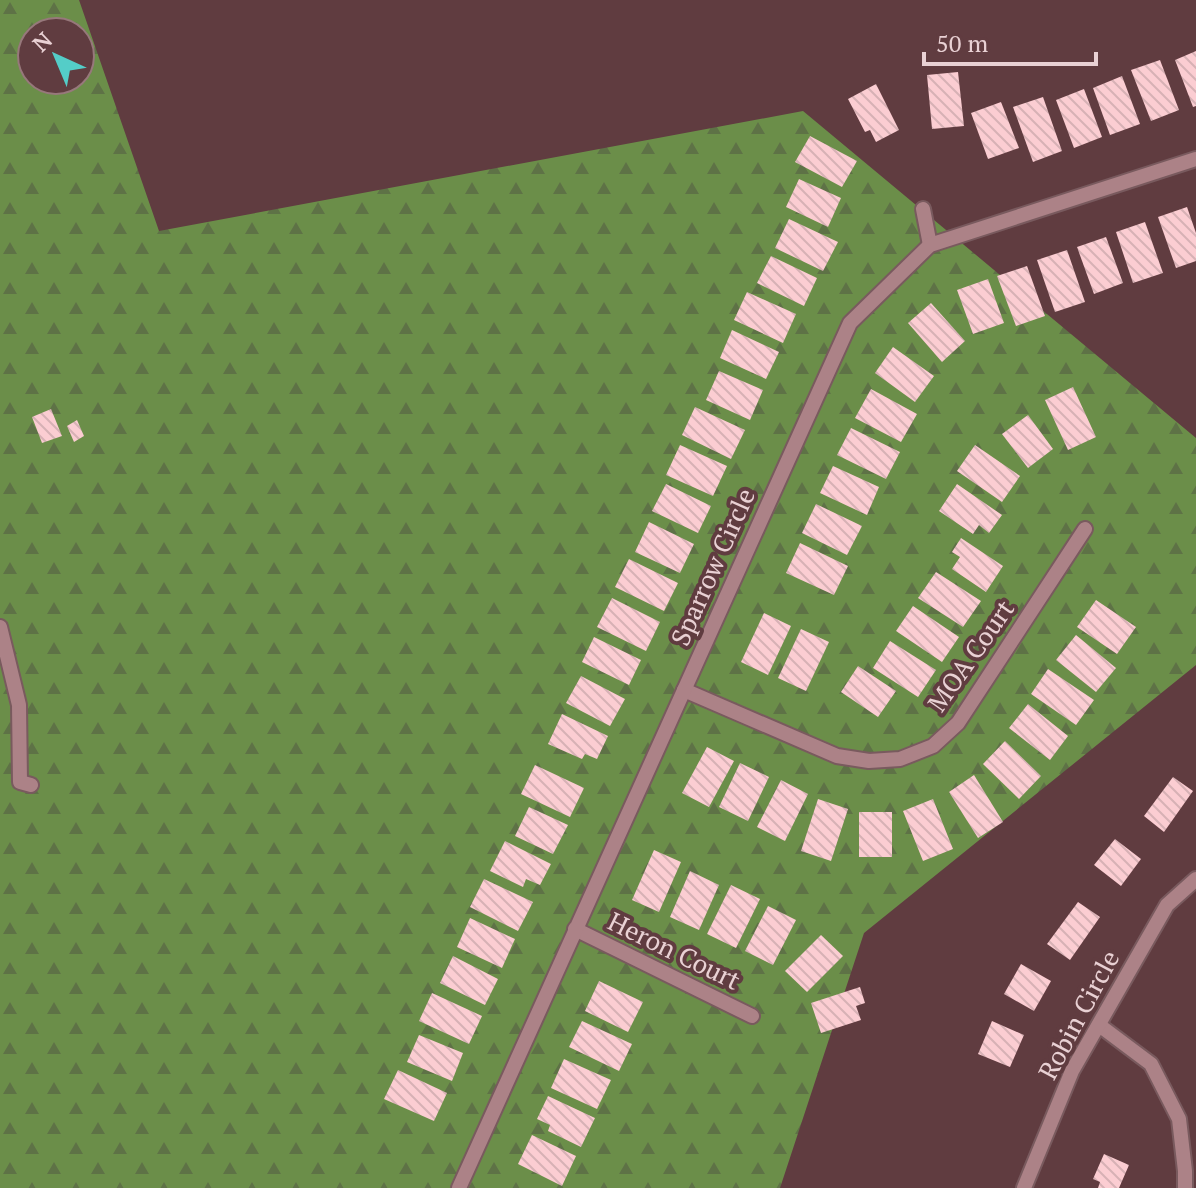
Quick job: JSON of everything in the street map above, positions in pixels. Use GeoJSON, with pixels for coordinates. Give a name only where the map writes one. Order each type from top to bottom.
{"type":"FeatureCollection","features":[{"type":"Feature","properties":{"kind":"street","name":"Sparrow Circle"},"geometry":{"type":"LineString","coordinates":[[459,1188],[850,323],[930,245],[1196,159]]}},
{"type":"Feature","properties":{"kind":"street"},"geometry":{"type":"LineString","coordinates":[[923,209],[930,245]]}},
{"type":"Feature","properties":{"kind":"street","name":"MOA Court"},"geometry":{"type":"LineString","coordinates":[[684,690],[837,756],[869,761],[900,759],[933,746],[958,723],[1085,529]]}},
{"type":"Feature","properties":{"kind":"street"},"geometry":{"type":"LineString","coordinates":[[0,627],[19,705],[20,782],[31,785]]}},
{"type":"Feature","properties":{"kind":"street","name":"Robin Circle"},"geometry":{"type":"LineString","coordinates":[[1024,1188],[1072,1071],[1167,905],[1196,879]]}},
{"type":"Feature","properties":{"kind":"street","name":"Heron Court"},"geometry":{"type":"LineString","coordinates":[[575,929],[752,1016]]}},
{"type":"Feature","properties":{"kind":"street"},"geometry":{"type":"LineString","coordinates":[[1099,1025],[1151,1064],[1179,1119],[1185,1188]]}},
{"type":"Feature","properties":{"kind":"green space"},"geometry":{"type":"Polygon","coordinates":[[[0,0],[79,0],[85,16],[16,16],[16,96],[96,96],[96,49],[159,231],[803,111],[1196,438],[1196,665],[864,933],[780,1188],[0,1188],[0,0]]]}},
{"type":"Feature","properties":{"kind":"building"},"geometry":{"type":"Polygon","coordinates":[[[1196,51],[1196,106],[1193,107],[1175,60],[1196,51]]]}},
{"type":"Feature","properties":{"kind":"building"},"geometry":{"type":"Polygon","coordinates":[[[1160,60],[1179,110],[1151,121],[1131,70],[1160,60]]]}},
{"type":"Feature","properties":{"kind":"building"},"geometry":{"type":"Polygon","coordinates":[[[958,72],[964,126],[932,129],[927,75],[958,72]]]}},
{"type":"Feature","properties":{"kind":"building"},"geometry":{"type":"Polygon","coordinates":[[[1122,76],[1140,124],[1110,135],[1093,88],[1122,76]]]}},
{"type":"Feature","properties":{"kind":"building"},"geometry":{"type":"Polygon","coordinates":[[[876,84],[899,130],[876,142],[870,130],[865,132],[848,99],[876,84]]]}},
{"type":"Feature","properties":{"kind":"building"},"geometry":{"type":"Polygon","coordinates":[[[1084,89],[1102,137],[1074,148],[1056,100],[1084,89]]]}},
{"type":"Feature","properties":{"kind":"building"},"geometry":{"type":"Polygon","coordinates":[[[1043,97],[1062,151],[1033,162],[1013,107],[1043,97]]]}},
{"type":"Feature","properties":{"kind":"building"},"geometry":{"type":"Polygon","coordinates":[[[1001,102],[1019,148],[988,159],[971,113],[1001,102]]]}},
{"type":"Feature","properties":{"kind":"building"},"geometry":{"type":"Polygon","coordinates":[[[810,136],[857,161],[842,187],[795,162],[810,136]]]}},
{"type":"Feature","properties":{"kind":"building"},"geometry":{"type":"Polygon","coordinates":[[[799,179],[841,198],[828,227],[786,207],[799,179]]]}},
{"type":"Feature","properties":{"kind":"building"},"geometry":{"type":"Polygon","coordinates":[[[1187,207],[1196,233],[1196,261],[1176,268],[1158,217],[1187,207]]]}},
{"type":"Feature","properties":{"kind":"building"},"geometry":{"type":"Polygon","coordinates":[[[789,219],[838,242],[823,271],[775,248],[789,219]]]}},
{"type":"Feature","properties":{"kind":"building"},"geometry":{"type":"Polygon","coordinates":[[[1145,222],[1163,273],[1133,283],[1116,232],[1145,222]]]}},
{"type":"Feature","properties":{"kind":"building"},"geometry":{"type":"Polygon","coordinates":[[[1106,237],[1123,283],[1094,294],[1077,247],[1106,237]]]}},
{"type":"Feature","properties":{"kind":"building"},"geometry":{"type":"Polygon","coordinates":[[[1067,250],[1085,302],[1055,312],[1037,260],[1067,250]]]}},
{"type":"Feature","properties":{"kind":"building"},"geometry":{"type":"Polygon","coordinates":[[[771,256],[817,278],[804,306],[757,283],[771,256]]]}},
{"type":"Feature","properties":{"kind":"building"},"geometry":{"type":"Polygon","coordinates":[[[1027,266],[1045,316],[1016,326],[997,276],[1027,266]]]}},
{"type":"Feature","properties":{"kind":"building"},"geometry":{"type":"Polygon","coordinates":[[[988,279],[1004,323],[973,334],[957,290],[988,279]]]}},
{"type":"Feature","properties":{"kind":"building"},"geometry":{"type":"Polygon","coordinates":[[[747,292],[796,314],[783,343],[734,320],[747,292]]]}},
{"type":"Feature","properties":{"kind":"building"},"geometry":{"type":"Polygon","coordinates":[[[931,303],[965,341],[942,362],[908,323],[931,303]]]}},
{"type":"Feature","properties":{"kind":"building"},"geometry":{"type":"Polygon","coordinates":[[[732,330],[779,352],[766,379],[720,358],[732,330]]]}},
{"type":"Feature","properties":{"kind":"building"},"geometry":{"type":"Polygon","coordinates":[[[893,347],[934,376],[915,402],[875,373],[893,347]]]}},
{"type":"Feature","properties":{"kind":"building"},"geometry":{"type":"Polygon","coordinates":[[[719,371],[763,390],[750,420],[706,400],[719,371]]]}},
{"type":"Feature","properties":{"kind":"building"},"geometry":{"type":"Polygon","coordinates":[[[1073,387],[1096,437],[1068,450],[1045,400],[1073,387]]]}},
{"type":"Feature","properties":{"kind":"building"},"geometry":{"type":"Polygon","coordinates":[[[871,389],[917,414],[901,442],[855,418],[871,389]]]}},
{"type":"Feature","properties":{"kind":"building"},"geometry":{"type":"Polygon","coordinates":[[[695,407],[745,430],[731,459],[682,435],[695,407]]]}},
{"type":"Feature","properties":{"kind":"building"},"geometry":{"type":"Polygon","coordinates":[[[51,409],[62,436],[42,443],[32,417],[51,409]]]}},
{"type":"Feature","properties":{"kind":"building"},"geometry":{"type":"Polygon","coordinates":[[[1028,415],[1053,449],[1028,468],[1002,434],[1028,415]]]}},
{"type":"Feature","properties":{"kind":"building"},"geometry":{"type":"Polygon","coordinates":[[[77,420],[84,436],[74,442],[67,426],[77,420]]]}},
{"type":"Feature","properties":{"kind":"building"},"geometry":{"type":"Polygon","coordinates":[[[851,428],[900,452],[886,479],[837,455],[851,428]]]}},
{"type":"Feature","properties":{"kind":"building"},"geometry":{"type":"Polygon","coordinates":[[[680,445],[727,466],[713,496],[666,475],[680,445]]]}},
{"type":"Feature","properties":{"kind":"building"},"geometry":{"type":"Polygon","coordinates":[[[975,445],[1020,476],[1002,502],[957,471],[975,445]]]}},
{"type":"Feature","properties":{"kind":"building"},"geometry":{"type":"Polygon","coordinates":[[[833,466],[879,487],[867,515],[820,493],[833,466]]]}},
{"type":"Feature","properties":{"kind":"building"},"geometry":{"type":"Polygon","coordinates":[[[666,484],[711,506],[698,533],[652,511],[666,484]]]}},
{"type":"Feature","properties":{"kind":"building"},"geometry":{"type":"Polygon","coordinates":[[[957,484],[1002,515],[989,533],[979,525],[973,534],[939,511],[957,484]]]}},
{"type":"Feature","properties":{"kind":"building"},"geometry":{"type":"Polygon","coordinates":[[[816,504],[862,526],[847,555],[802,533],[816,504]]]}},
{"type":"Feature","properties":{"kind":"building"},"geometry":{"type":"Polygon","coordinates":[[[649,522],[694,544],[680,573],[635,552],[649,522]]]}},
{"type":"Feature","properties":{"kind":"building"},"geometry":{"type":"Polygon","coordinates":[[[961,538],[1003,566],[986,592],[952,569],[960,557],[952,552],[961,538]]]}},
{"type":"Feature","properties":{"kind":"building"},"geometry":{"type":"Polygon","coordinates":[[[800,543],[848,566],[834,595],[786,573],[800,543]]]}},
{"type":"Feature","properties":{"kind":"building"},"geometry":{"type":"Polygon","coordinates":[[[629,559],[678,583],[664,611],[615,587],[629,559]]]}},
{"type":"Feature","properties":{"kind":"building"},"geometry":{"type":"Polygon","coordinates":[[[936,572],[981,601],[963,627],[918,598],[936,572]]]}},
{"type":"Feature","properties":{"kind":"building"},"geometry":{"type":"Polygon","coordinates":[[[612,598],[660,622],[646,651],[597,627],[612,598]]]}},
{"type":"Feature","properties":{"kind":"building"},"geometry":{"type":"Polygon","coordinates":[[[1096,600],[1136,627],[1117,654],[1077,627],[1096,600]]]}},
{"type":"Feature","properties":{"kind":"building"},"geometry":{"type":"Polygon","coordinates":[[[913,606],[959,637],[942,662],[896,631],[913,606]]]}},
{"type":"Feature","properties":{"kind":"building"},"geometry":{"type":"Polygon","coordinates":[[[764,613],[791,626],[768,675],[741,662],[764,613]]]}},
{"type":"Feature","properties":{"kind":"building"},"geometry":{"type":"Polygon","coordinates":[[[801,629],[829,642],[806,691],[778,678],[801,629]]]}},
{"type":"Feature","properties":{"kind":"building"},"geometry":{"type":"Polygon","coordinates":[[[1076,635],[1116,668],[1096,692],[1056,660],[1076,635]]]}},
{"type":"Feature","properties":{"kind":"building"},"geometry":{"type":"Polygon","coordinates":[[[594,637],[641,660],[629,685],[582,662],[594,637]]]}},
{"type":"Feature","properties":{"kind":"building"},"geometry":{"type":"Polygon","coordinates":[[[890,641],[936,670],[918,697],[873,668],[890,641]]]}},
{"type":"Feature","properties":{"kind":"building"},"geometry":{"type":"Polygon","coordinates":[[[858,666],[896,691],[878,717],[841,692],[858,666]]]}},
{"type":"Feature","properties":{"kind":"building"},"geometry":{"type":"Polygon","coordinates":[[[1048,669],[1094,700],[1076,725],[1031,694],[1048,669]]]}},
{"type":"Feature","properties":{"kind":"building"},"geometry":{"type":"Polygon","coordinates":[[[581,676],[625,699],[610,726],[566,703],[581,676]]]}},
{"type":"Feature","properties":{"kind":"building"},"geometry":{"type":"Polygon","coordinates":[[[1028,704],[1068,736],[1050,760],[1009,728],[1028,704]]]}},
{"type":"Feature","properties":{"kind":"building"},"geometry":{"type":"Polygon","coordinates":[[[562,714],[608,736],[597,759],[585,754],[582,759],[548,744],[562,714]]]}},
{"type":"Feature","properties":{"kind":"building"},"geometry":{"type":"Polygon","coordinates":[[[1005,741],[1041,776],[1019,799],[983,764],[1005,741]]]}},
{"type":"Feature","properties":{"kind":"building"},"geometry":{"type":"Polygon","coordinates":[[[707,747],[734,761],[709,807],[682,793],[707,747]]]}},
{"type":"Feature","properties":{"kind":"building"},"geometry":{"type":"Polygon","coordinates":[[[740,763],[769,777],[748,821],[719,807],[740,763]]]}},
{"type":"Feature","properties":{"kind":"building"},"geometry":{"type":"Polygon","coordinates":[[[535,765],[584,788],[570,817],[521,794],[535,765]]]}},
{"type":"Feature","properties":{"kind":"building"},"geometry":{"type":"Polygon","coordinates":[[[974,775],[1003,822],[978,838],[949,792],[974,775]]]}},
{"type":"Feature","properties":{"kind":"building"},"geometry":{"type":"Polygon","coordinates":[[[1173,777],[1193,791],[1164,832],[1144,816],[1173,777]]]}},
{"type":"Feature","properties":{"kind":"building"},"geometry":{"type":"Polygon","coordinates":[[[781,780],[808,794],[785,841],[757,827],[781,780]]]}},
{"type":"Feature","properties":{"kind":"building"},"geometry":{"type":"Polygon","coordinates":[[[818,799],[848,809],[831,861],[801,851],[818,799]]]}},
{"type":"Feature","properties":{"kind":"building"},"geometry":{"type":"Polygon","coordinates":[[[933,799],[953,849],[923,861],[903,811],[933,799]]]}},
{"type":"Feature","properties":{"kind":"building"},"geometry":{"type":"Polygon","coordinates":[[[529,807],[568,825],[553,854],[515,836],[529,807]]]}},
{"type":"Feature","properties":{"kind":"building"},"geometry":{"type":"Polygon","coordinates":[[[859,812],[892,812],[892,857],[859,857],[859,812]]]}},
{"type":"Feature","properties":{"kind":"building"},"geometry":{"type":"Polygon","coordinates":[[[1115,839],[1141,859],[1121,886],[1094,865],[1115,839]]]}},
{"type":"Feature","properties":{"kind":"building"},"geometry":{"type":"Polygon","coordinates":[[[505,841],[551,864],[540,885],[526,879],[523,887],[490,871],[505,841]]]}},
{"type":"Feature","properties":{"kind":"building"},"geometry":{"type":"Polygon","coordinates":[[[654,850],[681,862],[659,912],[632,900],[654,850]]]}},
{"type":"Feature","properties":{"kind":"building"},"geometry":{"type":"Polygon","coordinates":[[[690,871],[719,885],[699,930],[670,917],[690,871]]]}},
{"type":"Feature","properties":{"kind":"building"},"geometry":{"type":"Polygon","coordinates":[[[484,879],[533,902],[518,931],[470,907],[484,879]]]}},
{"type":"Feature","properties":{"kind":"building"},"geometry":{"type":"Polygon","coordinates":[[[731,885],[760,899],[736,948],[707,934],[731,885]]]}},
{"type":"Feature","properties":{"kind":"building"},"geometry":{"type":"Polygon","coordinates":[[[1078,902],[1100,917],[1070,960],[1047,944],[1078,902]]]}},
{"type":"Feature","properties":{"kind":"building"},"geometry":{"type":"Polygon","coordinates":[[[768,906],[796,920],[773,965],[745,951],[768,906]]]}},
{"type":"Feature","properties":{"kind":"building"},"geometry":{"type":"Polygon","coordinates":[[[470,918],[515,939],[502,968],[457,947],[470,918]]]}},
{"type":"Feature","properties":{"kind":"building"},"geometry":{"type":"Polygon","coordinates":[[[821,935],[843,956],[807,992],[785,971],[821,935]]]}},
{"type":"Feature","properties":{"kind":"building"},"geometry":{"type":"Polygon","coordinates":[[[453,956],[498,979],[485,1005],[440,983],[453,956]]]}},
{"type":"Feature","properties":{"kind":"building"},"geometry":{"type":"Polygon","coordinates":[[[1021,964],[1051,981],[1034,1011],[1004,994],[1021,964]]]}},
{"type":"Feature","properties":{"kind":"building"},"geometry":{"type":"Polygon","coordinates":[[[599,981],[643,1002],[628,1032],[585,1011],[599,981]]]}},
{"type":"Feature","properties":{"kind":"building"},"geometry":{"type":"Polygon","coordinates":[[[860,987],[865,1003],[856,1006],[861,1020],[821,1033],[811,1003],[860,987]]]}},
{"type":"Feature","properties":{"kind":"building"},"geometry":{"type":"Polygon","coordinates":[[[432,993],[482,1016],[469,1044],[419,1021],[432,993]]]}},
{"type":"Feature","properties":{"kind":"building"},"geometry":{"type":"Polygon","coordinates":[[[582,1021],[632,1044],[619,1071],[569,1047],[582,1021]]]}},
{"type":"Feature","properties":{"kind":"building"},"geometry":{"type":"Polygon","coordinates":[[[992,1021],[1024,1035],[1010,1067],[978,1054],[992,1021]]]}},
{"type":"Feature","properties":{"kind":"building"},"geometry":{"type":"Polygon","coordinates":[[[419,1035],[463,1053],[452,1081],[407,1062],[419,1035]]]}},
{"type":"Feature","properties":{"kind":"building"},"geometry":{"type":"Polygon","coordinates":[[[564,1059],[611,1080],[597,1109],[551,1088],[564,1059]]]}},
{"type":"Feature","properties":{"kind":"building"},"geometry":{"type":"Polygon","coordinates":[[[398,1070],[447,1093],[434,1121],[384,1099],[398,1070]]]}},
{"type":"Feature","properties":{"kind":"building"},"geometry":{"type":"Polygon","coordinates":[[[548,1096],[595,1118],[581,1147],[548,1131],[550,1125],[537,1119],[548,1096]]]}},
{"type":"Feature","properties":{"kind":"building"},"geometry":{"type":"Polygon","coordinates":[[[532,1135],[576,1156],[562,1186],[518,1164],[532,1135]]]}},
{"type":"Feature","properties":{"kind":"building"},"geometry":{"type":"Polygon","coordinates":[[[1104,1154],[1129,1165],[1119,1188],[1098,1188],[1100,1182],[1093,1179],[1104,1154]]]}}]}
